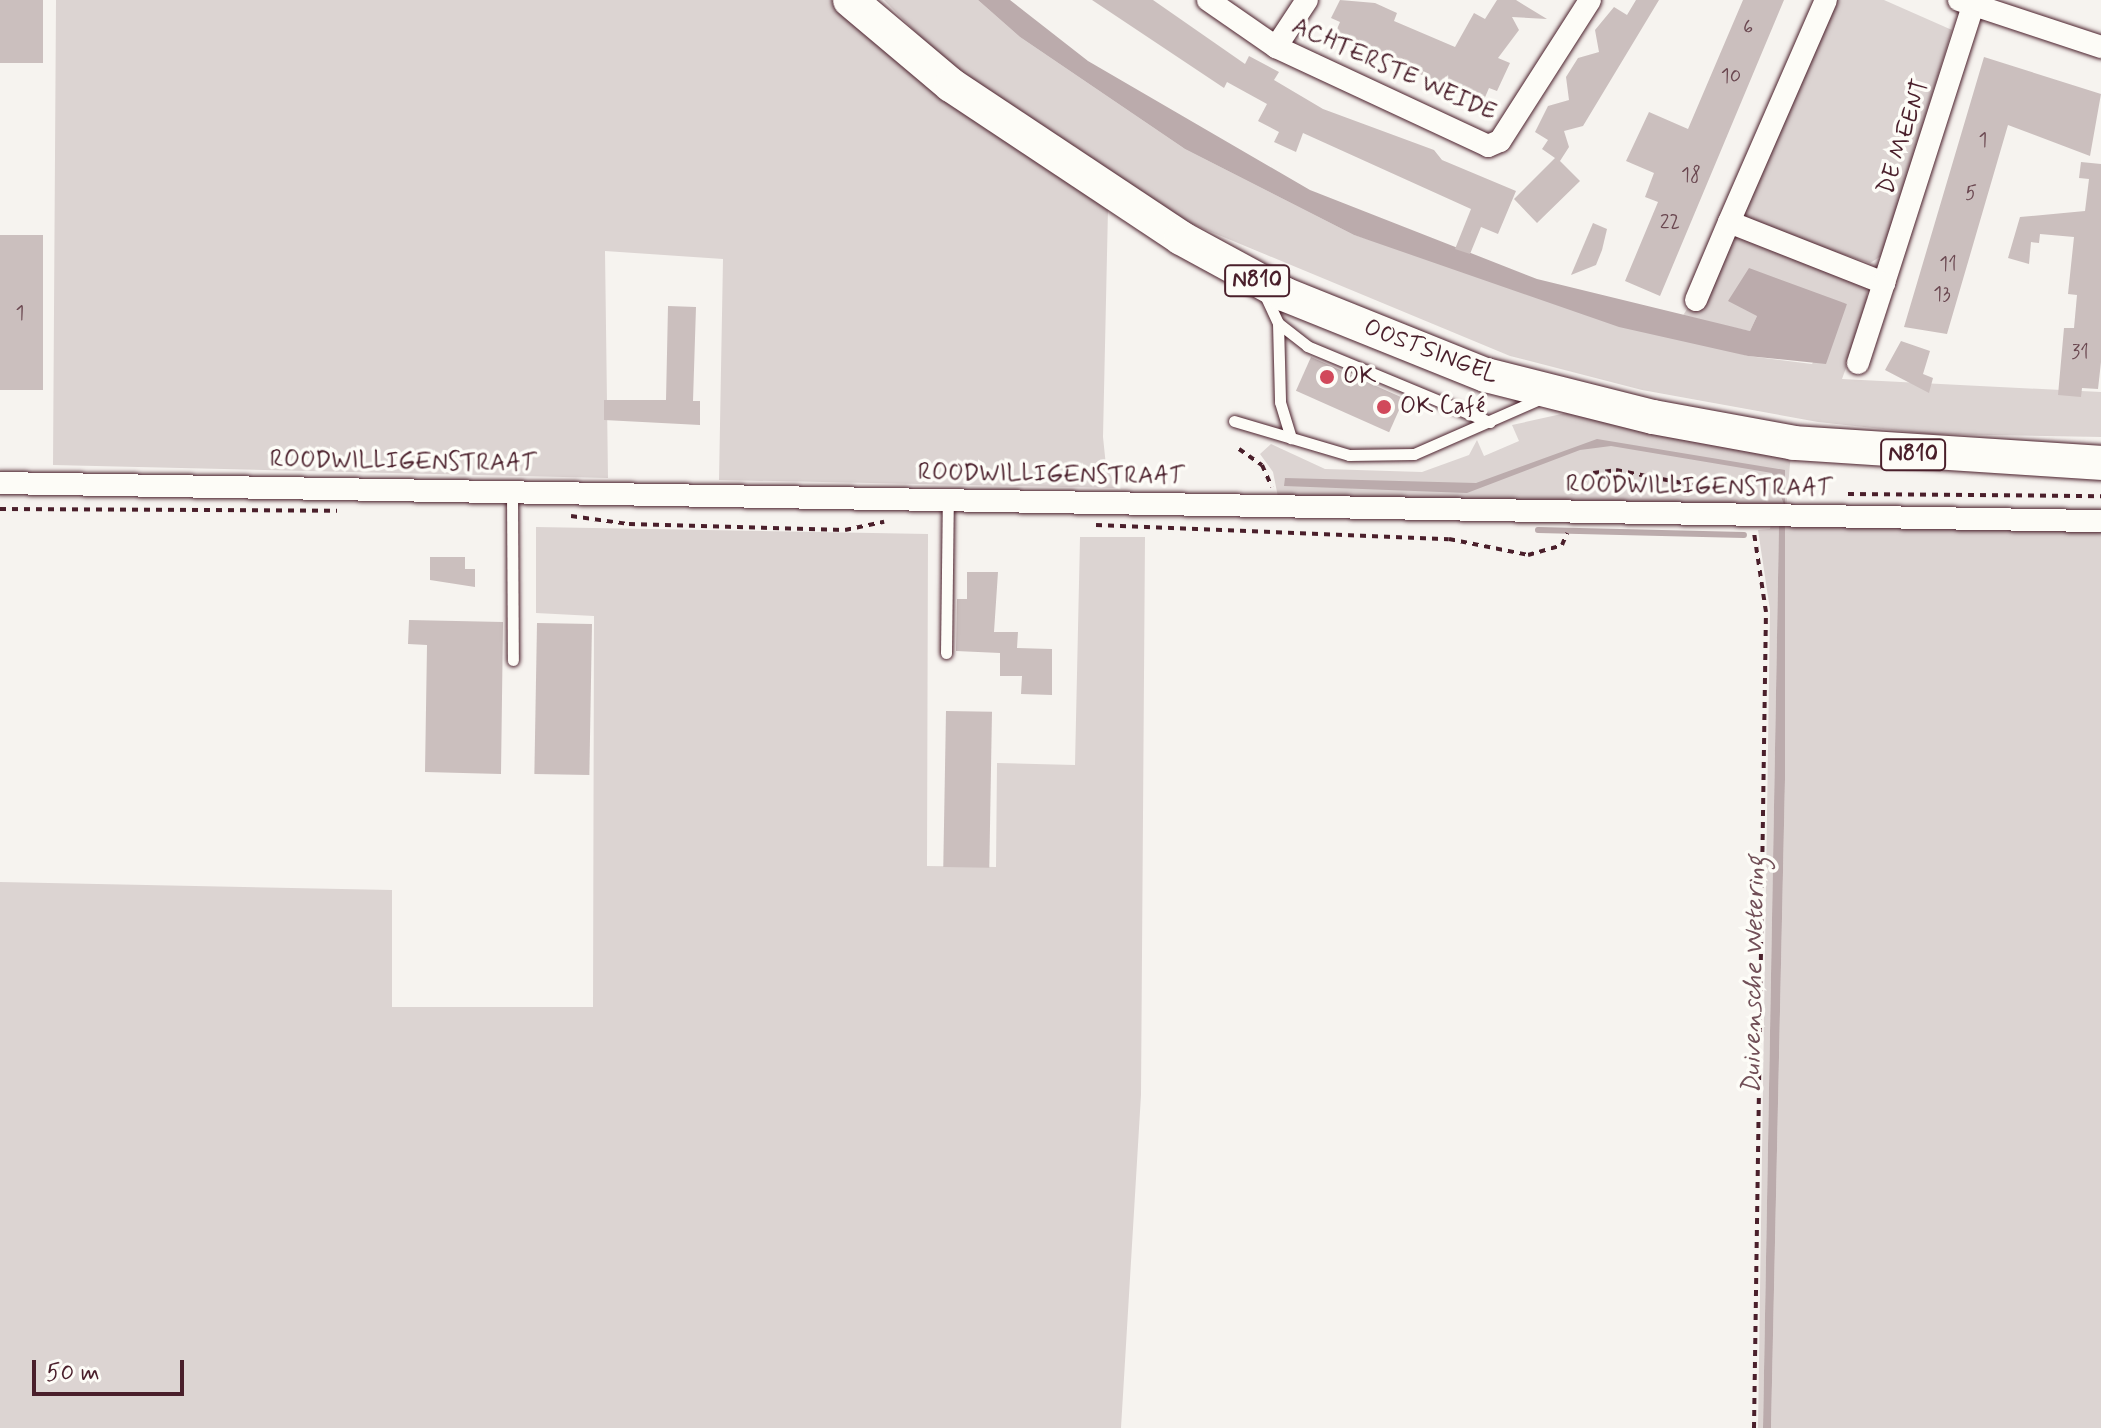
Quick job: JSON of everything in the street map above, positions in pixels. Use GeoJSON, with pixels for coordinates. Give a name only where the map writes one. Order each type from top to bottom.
{"type":"FeatureCollection","features":[{"type":"Feature","properties":{"kind":"main road","name":"OOSTSINGEL"},"geometry":{"type":"LineString","coordinates":[[850,0],[1035,145],[1258,282],[1486,375],[1552,393],[1794,443],[2101,463]]}},
{"type":"Feature","properties":{"kind":"street","name":"ACHTERSTE WEIDE"},"geometry":{"type":"LineString","coordinates":[[1208,0],[1276,47],[1488,146],[1500,141],[1590,0]]}},
{"type":"Feature","properties":{"kind":"street"},"geometry":{"type":"LineString","coordinates":[[1276,47],[1307,0]]}},
{"type":"Feature","properties":{"kind":"street"},"geometry":{"type":"LineString","coordinates":[[1696,300],[1826,0]]}},
{"type":"Feature","properties":{"kind":"street"},"geometry":{"type":"LineString","coordinates":[[1966,3],[2101,47]]}},
{"type":"Feature","properties":{"kind":"street","name":"DE MEENT"},"geometry":{"type":"LineString","coordinates":[[1858,363],[1966,3]]}},
{"type":"Feature","properties":{"kind":"street"},"geometry":{"type":"LineString","coordinates":[[1729,222],[1884,283]]}},
{"type":"Feature","properties":{"kind":"street","name":"ROODWILLIGENSTRAAT"},"geometry":{"type":"LineString","coordinates":[[0,483],[2101,521]]}},
{"type":"Feature","properties":{"kind":"lane"},"geometry":{"type":"LineString","coordinates":[[1258,282],[1278,323],[1280,402],[1291,438]]}},
{"type":"Feature","properties":{"kind":"lane"},"geometry":{"type":"LineString","coordinates":[[1278,323],[1307,346],[1492,423]]}},
{"type":"Feature","properties":{"kind":"lane"},"geometry":{"type":"LineString","coordinates":[[1234,421],[1349,455],[1414,454],[1492,423],[1552,393]]}},
{"type":"Feature","properties":{"kind":"lane"},"geometry":{"type":"LineString","coordinates":[[512,490],[513,660]]}},
{"type":"Feature","properties":{"kind":"lane"},"geometry":{"type":"LineString","coordinates":[[946,653],[948,499]]}},
{"type":"Feature","properties":{"kind":"path"},"geometry":{"type":"LineString","coordinates":[[1754,514],[1755,566],[1766,612],[1754,1428]]}},
{"type":"Feature","properties":{"kind":"shaded area"},"geometry":{"type":"Polygon","coordinates":[[[56,0],[832,0],[925,80],[1108,209],[1103,437],[1106,466],[1117,488],[719,480],[723,259],[605,251],[608,478],[53,465],[56,0]]]}},
{"type":"Feature","properties":{"kind":"shaded area"},"geometry":{"type":"Polygon","coordinates":[[[884,0],[978,0],[1020,37],[1185,149],[1354,235],[1748,356],[1812,364],[1847,304],[1814,295],[1757,316],[1750,331],[1682,317],[1737,230],[1866,283],[1868,307],[1842,379],[2101,392],[2101,437],[1929,434],[1818,422],[1642,390],[1510,356],[1156,209],[956,73],[884,0]]]}},
{"type":"Feature","properties":{"kind":"shaded area"},"geometry":{"type":"Polygon","coordinates":[[[978,0],[1010,0],[1088,61],[1310,190],[1537,279],[1750,331],[1757,316],[1728,301],[1749,268],[1847,304],[1826,364],[1748,356],[1619,327],[1354,235],[1185,149],[1020,37],[978,0]]]}},
{"type":"Feature","properties":{"kind":"shaded area"},"geometry":{"type":"Polygon","coordinates":[[[1832,0],[1884,0],[1952,30],[1883,255],[1870,263],[1776,233],[1744,215],[1832,0]]]}},
{"type":"Feature","properties":{"kind":"shaded area"},"geometry":{"type":"Polygon","coordinates":[[[1566,413],[1791,453],[1786,509],[1278,497],[1273,472],[1260,454],[1271,444],[1325,469],[1422,472],[1469,455],[1477,440],[1484,456],[1519,441],[1512,425],[1566,413]]]}},
{"type":"Feature","properties":{"kind":"shaded area"},"geometry":{"type":"Polygon","coordinates":[[[1597,439],[1785,470],[1785,507],[1772,473],[1611,446],[1580,450],[1467,493],[1284,486],[1285,478],[1476,483],[1597,439]]]}},
{"type":"Feature","properties":{"kind":"shaded area"},"geometry":{"type":"Polygon","coordinates":[[[1771,520],[2101,530],[2101,1428],[1771,1428],[1785,779],[1785,523],[1779,523],[1763,1428],[1758,1428],[1770,610],[1758,530],[1770,529],[1771,520]]]}},
{"type":"Feature","properties":{"kind":"shaded area"},"geometry":{"type":"Polygon","coordinates":[[[1779,522],[1785,522],[1785,779],[1771,1428],[1763,1428],[1779,522]]]}},
{"type":"Feature","properties":{"kind":"shaded area"},"geometry":{"type":"Polygon","coordinates":[[[536,527],[928,534],[927,866],[996,867],[997,763],[1075,765],[1080,537],[1145,537],[1141,1095],[1121,1428],[0,1428],[0,882],[392,890],[392,1007],[593,1007],[594,616],[536,613],[536,527]]]}},
{"type":"Feature","properties":{"kind":"building"},"geometry":{"type":"Polygon","coordinates":[[[0,0],[43,0],[43,63],[0,63],[0,0]]]}},
{"type":"Feature","properties":{"kind":"building"},"geometry":{"type":"Polygon","coordinates":[[[1092,0],[1153,0],[1245,64],[1249,56],[1279,72],[1274,80],[1323,109],[1434,150],[1442,160],[1516,191],[1498,234],[1481,227],[1470,254],[1455,249],[1471,209],[1303,133],[1296,152],[1274,142],[1279,132],[1258,121],[1267,104],[1227,82],[1224,88],[1092,0]]]}},
{"type":"Feature","properties":{"kind":"building"},"geometry":{"type":"Polygon","coordinates":[[[1340,0],[1375,3],[1397,13],[1394,21],[1455,47],[1474,13],[1485,19],[1497,0],[1516,0],[1547,19],[1512,17],[1519,30],[1498,58],[1510,63],[1497,91],[1489,88],[1483,102],[1334,36],[1340,22],[1331,18],[1340,0]]]}},
{"type":"Feature","properties":{"kind":"building"},"geometry":{"type":"Polygon","coordinates":[[[1636,0],[1659,0],[1583,126],[1564,131],[1569,147],[1560,161],[1580,181],[1537,223],[1514,199],[1555,158],[1542,149],[1548,140],[1535,132],[1548,106],[1569,100],[1566,77],[1578,58],[1599,52],[1595,30],[1614,7],[1627,15],[1636,0]]]}},
{"type":"Feature","properties":{"kind":"building"},"geometry":{"type":"Polygon","coordinates":[[[1743,0],[1784,0],[1660,296],[1625,281],[1658,202],[1645,197],[1654,173],[1626,161],[1649,112],[1688,129],[1743,0]]]}},
{"type":"Feature","properties":{"kind":"building"},"geometry":{"type":"Polygon","coordinates":[[[1984,57],[2101,94],[2090,156],[2008,125],[1947,334],[1904,327],[1984,57]]]}},
{"type":"Feature","properties":{"kind":"building"},"geometry":{"type":"Polygon","coordinates":[[[2081,162],[2101,164],[2101,362],[2098,389],[2082,388],[2081,397],[2058,395],[2064,328],[2074,328],[2077,295],[2068,294],[2074,237],[2040,234],[2039,243],[2031,242],[2029,264],[2008,258],[2020,217],[2085,211],[2089,179],[2079,178],[2081,162]]]}},
{"type":"Feature","properties":{"kind":"building"},"geometry":{"type":"Polygon","coordinates":[[[1593,223],[1607,229],[1596,265],[1571,275],[1593,223]]]}},
{"type":"Feature","properties":{"kind":"building"},"geometry":{"type":"Polygon","coordinates":[[[0,235],[43,235],[43,390],[0,390],[0,235]]]}},
{"type":"Feature","properties":{"kind":"building"},"geometry":{"type":"Polygon","coordinates":[[[668,306],[696,307],[693,401],[700,401],[700,425],[604,420],[604,400],[666,400],[668,306]]]}},
{"type":"Feature","properties":{"kind":"building"},"geometry":{"type":"Polygon","coordinates":[[[1901,341],[1930,351],[1923,374],[1933,378],[1929,393],[1885,370],[1901,341]]]}},
{"type":"Feature","properties":{"kind":"building"},"geometry":{"type":"Polygon","coordinates":[[[1311,357],[1404,398],[1389,432],[1296,391],[1311,357]]]}},
{"type":"Feature","properties":{"kind":"building"},"geometry":{"type":"Polygon","coordinates":[[[430,557],[465,557],[465,569],[475,569],[475,587],[430,580],[430,557]]]}},
{"type":"Feature","properties":{"kind":"building"},"geometry":{"type":"Polygon","coordinates":[[[967,572],[998,572],[994,632],[1018,632],[1017,648],[1052,649],[1052,695],[1021,694],[1022,676],[1000,676],[1000,653],[956,651],[957,599],[967,599],[967,572]]]}},
{"type":"Feature","properties":{"kind":"building"},"geometry":{"type":"Polygon","coordinates":[[[409,620],[503,622],[501,774],[425,772],[427,645],[408,644],[409,620]]]}},
{"type":"Feature","properties":{"kind":"building"},"geometry":{"type":"Polygon","coordinates":[[[537,623],[592,624],[589,775],[534,774],[537,623]]]}},
{"type":"Feature","properties":{"kind":"building"},"geometry":{"type":"Polygon","coordinates":[[[946,711],[992,712],[989,868],[943,867],[946,711]]]}},
{"type":"Feature","properties":{"kind":"waterway"},"geometry":{"type":"LineString","coordinates":[[1538,530],[1744,535]]}},
{"type":"Feature","properties":{"kind":"place","name":"OK"},"geometry":{"type":"Point","coordinates":[1327,377]}},
{"type":"Feature","properties":{"kind":"place","name":"OK Café"},"geometry":{"type":"Point","coordinates":[1384,407]}},
{"type":"Feature","properties":{"kind":"water label","name":"Duivensche Wetering"},"geometry":{"type":"Point","coordinates":[1755,975]}}]}
